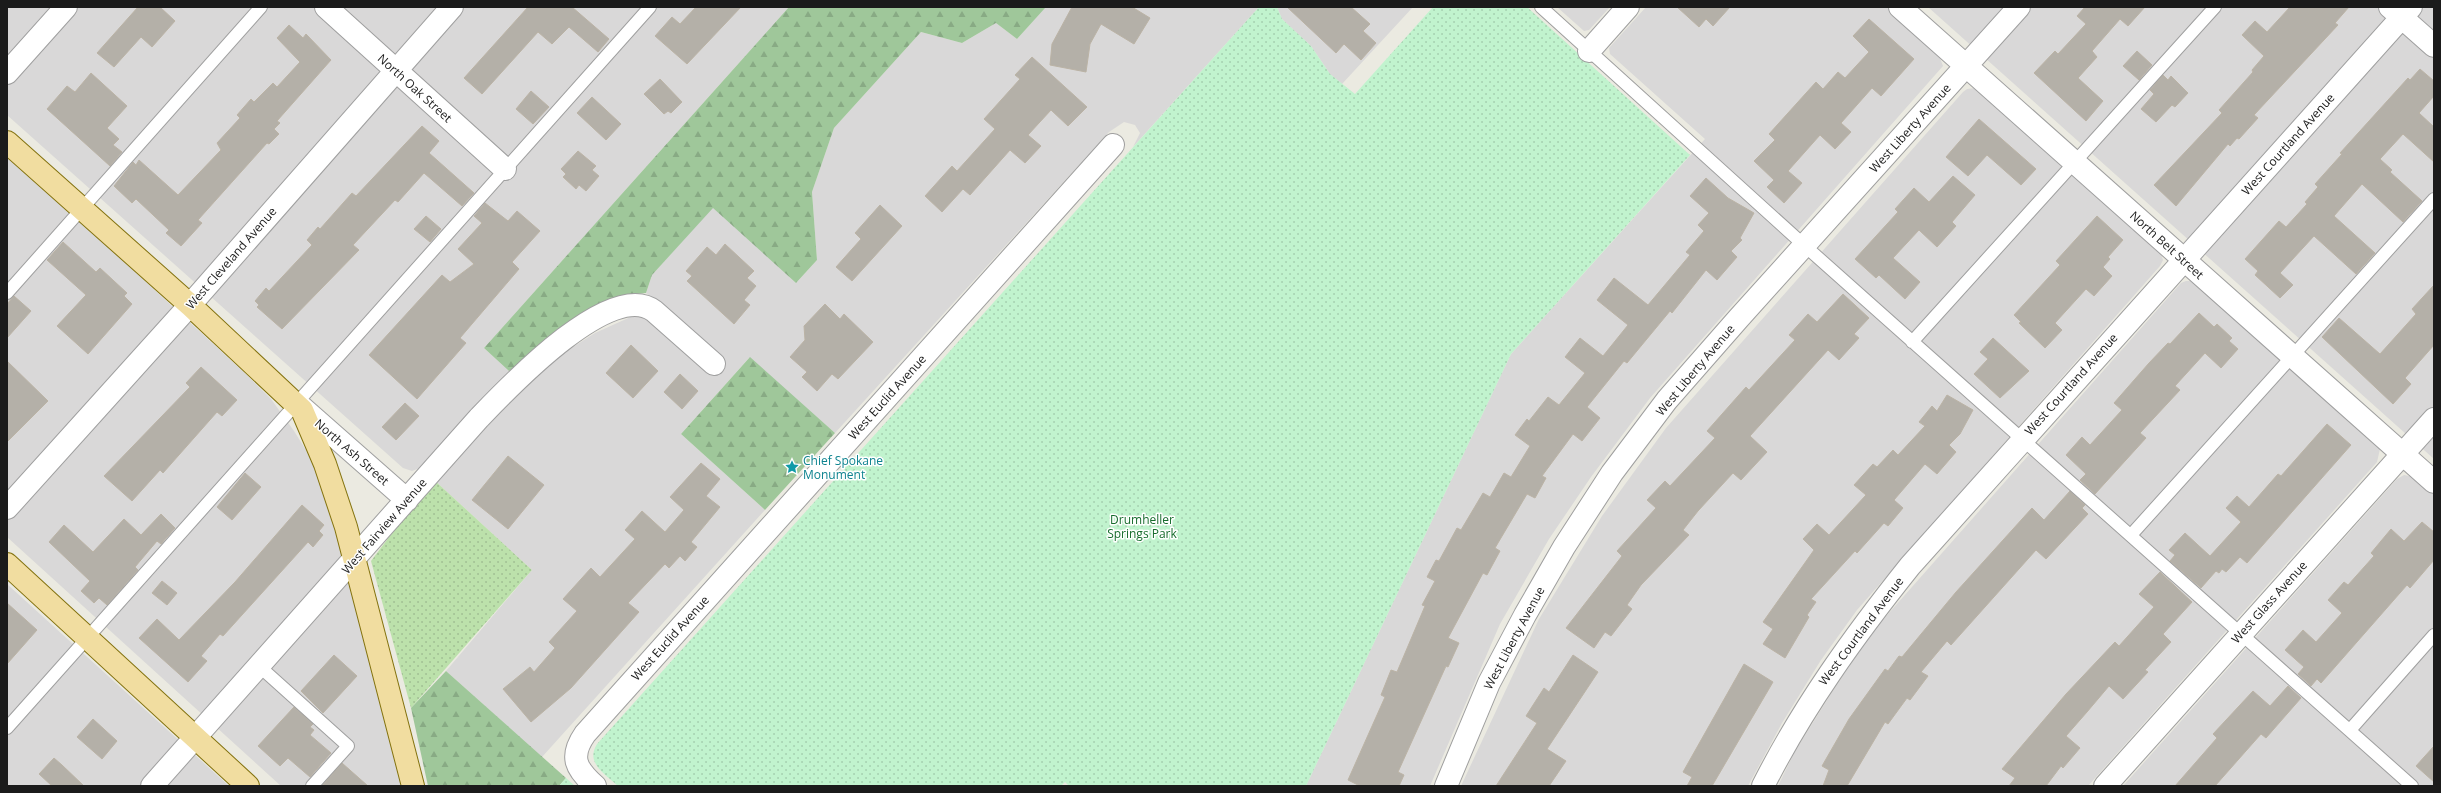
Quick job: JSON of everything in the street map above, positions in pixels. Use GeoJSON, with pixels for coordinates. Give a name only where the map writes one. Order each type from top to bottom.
{"type":"FeatureCollection","features":[{"type":"Feature","properties":{"kind":"main road"},"geometry":{"type":"LineString","coordinates":[[7,142],[190,305],[297,404],[306,418],[325,464],[355,558],[413,786]]}},
{"type":"Feature","properties":{"kind":"main road"},"geometry":{"type":"LineString","coordinates":[[7,564],[248,786]]}},
{"type":"Feature","properties":{"kind":"street"},"geometry":{"type":"LineString","coordinates":[[7,73],[66,7]]}},
{"type":"Feature","properties":{"kind":"street","name":"North Oak Street"},"geometry":{"type":"LineString","coordinates":[[326,7],[505,169]]}},
{"type":"Feature","properties":{"kind":"street","name":"West Cleveland Avenue"},"geometry":{"type":"LineString","coordinates":[[7,508],[190,305],[452,7]]}},
{"type":"Feature","properties":{"kind":"street"},"geometry":{"type":"LineString","coordinates":[[1588,50],[1628,7]]}},
{"type":"Feature","properties":{"kind":"street","name":"North Belt Street"},"geometry":{"type":"LineString","coordinates":[[1900,7],[2434,482]]}},
{"type":"Feature","properties":{"kind":"street","name":"West Liberty Avenue"},"geometry":{"type":"LineString","coordinates":[[1446,786],[1489,683],[1525,615],[1564,547],[1612,474],[1668,400],[2019,7]]}},
{"type":"Feature","properties":{"kind":"street"},"geometry":{"type":"LineString","coordinates":[[2401,11],[2434,46]]}},
{"type":"Feature","properties":{"kind":"street","name":"West Courtland Avenue"},"geometry":{"type":"LineString","coordinates":[[1763,786],[1816,692],[1862,626],[1910,566],[2183,260],[2401,11]]}},
{"type":"Feature","properties":{"kind":"street","name":"West Euclid Avenue"},"geometry":{"type":"LineString","coordinates":[[595,786],[584,776],[576,762],[577,747],[585,734],[1113,145]]}},
{"type":"Feature","properties":{"kind":"street","name":"West Fairview Avenue"},"geometry":{"type":"LineString","coordinates":[[152,786],[498,399],[542,357],[568,337],[605,314],[625,306],[643,305],[654,311],[714,364]]}},
{"type":"Feature","properties":{"kind":"street","name":"North Ash Street"},"geometry":{"type":"LineString","coordinates":[[297,404],[407,500]]}},
{"type":"Feature","properties":{"kind":"street","name":"West Glass Avenue"},"geometry":{"type":"LineString","coordinates":[[2105,786],[2434,419]]}},
{"type":"Feature","properties":{"kind":"lane"},"geometry":{"type":"LineString","coordinates":[[7,293],[261,7]]}},
{"type":"Feature","properties":{"kind":"lane"},"geometry":{"type":"LineString","coordinates":[[7,728],[88,639],[650,7]]}},
{"type":"Feature","properties":{"kind":"lane"},"geometry":{"type":"LineString","coordinates":[[1540,7],[1912,342],[2023,438],[2412,786]]}},
{"type":"Feature","properties":{"kind":"lane"},"geometry":{"type":"LineString","coordinates":[[1912,342],[2214,7]]}},
{"type":"Feature","properties":{"kind":"lane"},"geometry":{"type":"LineString","coordinates":[[2131,534],[2434,199]]}},
{"type":"Feature","properties":{"kind":"lane"},"geometry":{"type":"LineString","coordinates":[[2350,730],[2434,635]]}},
{"type":"Feature","properties":{"kind":"lane"},"geometry":{"type":"LineString","coordinates":[[259,666],[348,746],[312,786]]}},
{"type":"Feature","properties":{"kind":"shaded area"},"geometry":{"type":"Polygon","coordinates":[[[7,7],[789,7],[484,348],[509,371],[420,468],[412,471],[403,468],[7,115],[7,7]]]}},
{"type":"Feature","properties":{"kind":"shaded area"},"geometry":{"type":"Polygon","coordinates":[[[1046,7],[1259,7],[1133,147],[1140,133],[1135,125],[1124,122],[1109,132],[835,433],[749,358],[681,434],[765,510],[542,757],[446,671],[532,570],[433,479],[540,368],[595,333],[635,315],[643,316],[724,363],[646,293],[652,275],[713,207],[796,283],[817,260],[812,192],[834,128],[921,32],[962,43],[996,23],[1017,39],[1046,7]]]}},
{"type":"Feature","properties":{"kind":"shaded area"},"geometry":{"type":"Polygon","coordinates":[[[1277,7],[1413,7],[1342,84],[1330,74],[1311,46],[1282,19],[1277,7]]]}},
{"type":"Feature","properties":{"kind":"shaded area"},"geometry":{"type":"Polygon","coordinates":[[[1557,7],[1610,7],[1589,30],[1584,31],[1557,7]]]}},
{"type":"Feature","properties":{"kind":"shaded area"},"geometry":{"type":"Polygon","coordinates":[[[1646,7],[1887,7],[1938,53],[1943,66],[1650,398],[1591,477],[1549,539],[1500,624],[1430,786],[1306,786],[1511,354],[1705,139],[1610,54],[1609,48],[1646,7]]]}},
{"type":"Feature","properties":{"kind":"shaded area"},"geometry":{"type":"Polygon","coordinates":[[[1928,7],[2434,7],[2434,459],[1928,7]]]}},
{"type":"Feature","properties":{"kind":"shaded area"},"geometry":{"type":"Polygon","coordinates":[[[1975,88],[2160,251],[2163,260],[2160,266],[1857,610],[1821,660],[1782,723],[1748,786],[1461,786],[1539,619],[1602,516],[1666,428],[1963,92],[1967,89],[1975,88]]]}},
{"type":"Feature","properties":{"kind":"shaded area"},"geometry":{"type":"Polygon","coordinates":[[[7,154],[247,375],[271,399],[294,431],[309,455],[326,493],[403,786],[281,786],[7,537],[7,154]]]}},
{"type":"Feature","properties":{"kind":"shaded area"},"geometry":{"type":"Polygon","coordinates":[[[2192,281],[2377,444],[2380,449],[2377,462],[2088,786],[1778,786],[1794,753],[1832,692],[1873,631],[2181,283],[2192,281]]]}},
{"type":"Feature","properties":{"kind":"shaded area"},"geometry":{"type":"Polygon","coordinates":[[[2404,475],[2414,477],[2434,494],[2434,786],[2123,786],[2397,479],[2404,475]]]}},
{"type":"Feature","properties":{"kind":"shaded area"},"geometry":{"type":"Polygon","coordinates":[[[7,584],[229,786],[7,786],[7,584]]]}},
{"type":"Feature","properties":{"kind":"green space"},"geometry":{"type":"Polygon","coordinates":[[[789,7],[1046,7],[1017,39],[996,23],[962,43],[921,32],[834,128],[812,192],[817,260],[796,283],[713,208],[652,275],[646,293],[626,295],[586,316],[509,371],[484,348],[789,7]]]}},
{"type":"Feature","properties":{"kind":"green space","name":"Drumheller Springs Park"},"geometry":{"type":"Polygon","coordinates":[[[1259,7],[1277,7],[1282,19],[1311,46],[1330,74],[1355,94],[1433,7],[1527,7],[1690,155],[1511,354],[1306,786],[1069,786],[1065,782],[1061,786],[618,786],[598,768],[595,762],[593,757],[597,744],[1259,7]]]}},
{"type":"Feature","properties":{"kind":"green space"},"geometry":{"type":"Polygon","coordinates":[[[750,357],[835,433],[765,510],[681,434],[750,357]]]}},
{"type":"Feature","properties":{"kind":"green space"},"geometry":{"type":"Polygon","coordinates":[[[433,479],[532,570],[411,708],[371,561],[433,479]]]}},
{"type":"Feature","properties":{"kind":"green space"},"geometry":{"type":"Polygon","coordinates":[[[446,671],[566,778],[559,786],[428,786],[411,708],[446,671]]]}},
{"type":"Feature","properties":{"kind":"green space"},"geometry":{"type":"Polygon","coordinates":[[[566,778],[575,786],[559,786],[566,778]]]}},
{"type":"Feature","properties":{"kind":"building"},"geometry":{"type":"Polygon","coordinates":[[[138,7],[160,7],[175,21],[152,47],[141,37],[114,67],[97,53],[138,7]]]}},
{"type":"Feature","properties":{"kind":"building"},"geometry":{"type":"Polygon","coordinates":[[[528,7],[572,7],[609,39],[598,52],[569,27],[552,44],[538,32],[482,94],[464,78],[528,7]]]}},
{"type":"Feature","properties":{"kind":"building"},"geometry":{"type":"Polygon","coordinates":[[[696,7],[741,7],[687,64],[655,36],[672,17],[680,24],[696,7]]]}},
{"type":"Feature","properties":{"kind":"building"},"geometry":{"type":"Polygon","coordinates":[[[1072,7],[1132,7],[1150,18],[1134,44],[1101,24],[1090,44],[1086,72],[1050,65],[1052,44],[1072,7]]]}},
{"type":"Feature","properties":{"kind":"building"},"geometry":{"type":"Polygon","coordinates":[[[1287,7],[1351,7],[1370,24],[1363,31],[1376,43],[1361,60],[1344,44],[1336,53],[1287,7]]]}},
{"type":"Feature","properties":{"kind":"building"},"geometry":{"type":"Polygon","coordinates":[[[1677,7],[1730,7],[1713,26],[1706,19],[1699,27],[1677,7]]]}},
{"type":"Feature","properties":{"kind":"building"},"geometry":{"type":"Polygon","coordinates":[[[2085,7],[2145,7],[2128,26],[2120,19],[2092,51],[2097,57],[2078,78],[2103,101],[2086,121],[2034,73],[2055,51],[2058,54],[2086,24],[2077,16],[2085,7]]]}},
{"type":"Feature","properties":{"kind":"building"},"geometry":{"type":"Polygon","coordinates":[[[2290,7],[2349,7],[2335,23],[2338,25],[2254,115],[2258,118],[2239,139],[2237,138],[2230,146],[2228,144],[2176,206],[2154,185],[2222,113],[2219,110],[2253,72],[2252,70],[2264,56],[2242,35],[2255,21],[2267,32],[2290,7]]]}},
{"type":"Feature","properties":{"kind":"building"},"geometry":{"type":"Polygon","coordinates":[[[1869,19],[1914,59],[1881,96],[1872,88],[1841,123],[1851,132],[1835,149],[1820,135],[1788,171],[1802,183],[1784,203],[1767,187],[1774,180],[1754,161],[1775,140],[1769,134],[1816,82],[1823,89],[1838,72],[1845,78],[1869,52],[1853,36],[1869,19]]]}},
{"type":"Feature","properties":{"kind":"building"},"geometry":{"type":"Polygon","coordinates":[[[289,25],[303,38],[306,34],[331,60],[277,121],[280,123],[274,129],[279,134],[269,144],[267,143],[198,220],[202,223],[181,246],[166,233],[169,230],[136,199],[132,203],[114,186],[133,162],[136,165],[139,160],[178,195],[221,150],[217,143],[240,118],[237,115],[251,99],[254,102],[273,83],[277,87],[300,62],[277,38],[289,25]]]}},
{"type":"Feature","properties":{"kind":"building"},"geometry":{"type":"Polygon","coordinates":[[[2137,51],[2152,65],[2139,80],[2123,66],[2137,51]]]}},
{"type":"Feature","properties":{"kind":"building"},"geometry":{"type":"Polygon","coordinates":[[[1032,57],[1087,107],[1068,126],[1051,110],[1028,135],[1041,146],[1025,163],[1010,150],[970,195],[963,189],[942,212],[925,196],[952,166],[957,171],[995,129],[984,119],[1020,79],[1015,75],[1032,57]]]}},
{"type":"Feature","properties":{"kind":"building"},"geometry":{"type":"Polygon","coordinates":[[[2420,69],[2434,81],[2434,96],[2419,113],[2434,127],[2434,162],[2403,134],[2380,159],[2392,170],[2390,172],[2422,201],[2403,222],[2362,184],[2334,216],[2375,253],[2356,274],[2314,236],[2280,273],[2293,285],[2280,298],[2255,275],[2258,271],[2245,259],[2279,221],[2286,227],[2307,204],[2305,202],[2318,187],[2315,184],[2342,154],[2340,153],[2408,78],[2410,80],[2420,69]]]}},
{"type":"Feature","properties":{"kind":"building"},"geometry":{"type":"Polygon","coordinates":[[[91,73],[127,106],[107,128],[119,139],[113,145],[122,152],[110,166],[47,109],[67,86],[75,92],[91,73]]]}},
{"type":"Feature","properties":{"kind":"building"},"geometry":{"type":"Polygon","coordinates":[[[2163,75],[2168,80],[2171,76],[2188,93],[2175,107],[2172,105],[2156,122],[2141,109],[2154,94],[2150,90],[2163,75]]]}},
{"type":"Feature","properties":{"kind":"building"},"geometry":{"type":"Polygon","coordinates":[[[660,79],[682,102],[671,113],[668,111],[664,114],[644,94],[660,79]]]}},
{"type":"Feature","properties":{"kind":"building"},"geometry":{"type":"Polygon","coordinates":[[[531,91],[549,107],[533,124],[516,109],[531,91]]]}},
{"type":"Feature","properties":{"kind":"building"},"geometry":{"type":"Polygon","coordinates":[[[592,97],[621,124],[606,140],[577,113],[592,97]]]}},
{"type":"Feature","properties":{"kind":"building"},"geometry":{"type":"Polygon","coordinates":[[[1979,119],[2036,169],[2021,185],[1987,155],[1968,176],[1946,157],[1979,119]]]}},
{"type":"Feature","properties":{"kind":"building"},"geometry":{"type":"Polygon","coordinates":[[[422,126],[439,141],[429,153],[474,193],[462,206],[424,173],[398,202],[395,200],[353,245],[359,250],[282,329],[257,307],[259,305],[255,301],[266,288],[269,291],[312,245],[307,240],[318,227],[320,229],[352,193],[356,196],[422,126]]]}},
{"type":"Feature","properties":{"kind":"building"},"geometry":{"type":"Polygon","coordinates":[[[578,151],[596,166],[592,170],[599,176],[586,191],[579,185],[576,189],[563,177],[566,174],[561,169],[578,151]]]}},
{"type":"Feature","properties":{"kind":"building"},"geometry":{"type":"Polygon","coordinates":[[[1953,176],[1975,195],[1952,222],[1956,226],[1937,247],[1919,230],[1893,258],[1920,282],[1905,299],[1879,275],[1876,278],[1855,259],[1898,212],[1895,209],[1914,188],[1929,202],[1953,176]]]}},
{"type":"Feature","properties":{"kind":"building"},"geometry":{"type":"Polygon","coordinates":[[[1706,178],[1728,198],[1754,213],[1740,238],[1742,240],[1731,251],[1737,257],[1717,280],[1706,270],[1672,313],[1670,311],[1627,363],[1624,361],[1587,407],[1600,418],[1582,441],[1573,434],[1542,476],[1546,478],[1535,498],[1527,494],[1495,548],[1500,551],[1487,575],[1483,573],[1448,638],[1459,643],[1448,667],[1446,666],[1398,772],[1404,775],[1399,786],[1360,786],[1348,780],[1385,697],[1381,695],[1391,670],[1397,672],[1425,606],[1422,605],[1435,581],[1427,577],[1436,560],[1439,561],[1457,528],[1461,530],[1483,493],[1490,497],[1504,473],[1511,477],[1530,446],[1515,435],[1527,419],[1529,421],[1548,397],[1559,405],[1585,373],[1565,357],[1580,338],[1603,356],[1628,325],[1597,300],[1614,278],[1648,305],[1690,255],[1686,252],[1704,231],[1698,225],[1709,213],[1690,196],[1706,178]]]}},
{"type":"Feature","properties":{"kind":"building"},"geometry":{"type":"Polygon","coordinates":[[[485,203],[508,221],[517,211],[540,231],[512,262],[519,269],[460,338],[466,343],[417,399],[369,355],[442,275],[450,282],[474,264],[458,249],[482,223],[474,216],[485,203]]]}},
{"type":"Feature","properties":{"kind":"building"},"geometry":{"type":"Polygon","coordinates":[[[880,205],[902,226],[852,281],[836,267],[861,239],[855,233],[880,205]]]}},
{"type":"Feature","properties":{"kind":"building"},"geometry":{"type":"Polygon","coordinates":[[[426,216],[441,229],[430,242],[414,229],[426,216]]]}},
{"type":"Feature","properties":{"kind":"building"},"geometry":{"type":"Polygon","coordinates":[[[2097,216],[2123,240],[2108,257],[2110,259],[2103,267],[2112,276],[2094,296],[2086,289],[2055,323],[2062,330],[2045,348],[2019,323],[2021,322],[2014,315],[2060,265],[2056,261],[2097,216]]]}},
{"type":"Feature","properties":{"kind":"building"},"geometry":{"type":"Polygon","coordinates":[[[63,242],[96,272],[100,268],[127,293],[124,296],[132,304],[88,354],[57,326],[86,295],[47,260],[63,242]]]}},
{"type":"Feature","properties":{"kind":"building"},"geometry":{"type":"Polygon","coordinates":[[[725,244],[754,271],[747,278],[756,286],[744,300],[750,305],[734,324],[687,281],[692,276],[686,271],[707,247],[716,255],[725,244]]]}},
{"type":"Feature","properties":{"kind":"building"},"geometry":{"type":"Polygon","coordinates":[[[2434,285],[2434,345],[2405,378],[2411,384],[2393,404],[2322,337],[2339,318],[2380,354],[2416,314],[2412,309],[2434,285]]]}},
{"type":"Feature","properties":{"kind":"building"},"geometry":{"type":"Polygon","coordinates":[[[1843,294],[1869,318],[1854,334],[1859,338],[1839,360],[1828,350],[1750,436],[1767,452],[1741,480],[1733,473],[1698,511],[1683,530],[1689,535],[1641,585],[1627,605],[1632,609],[1611,636],[1605,632],[1594,648],[1566,628],[1622,556],[1617,551],[1656,508],[1647,500],[1665,481],[1670,486],[1715,438],[1707,431],[1746,387],[1749,390],[1795,340],[1789,335],[1808,314],[1817,322],[1843,294]]]}},
{"type":"Feature","properties":{"kind":"building"},"geometry":{"type":"Polygon","coordinates":[[[14,296],[31,311],[7,338],[7,304],[14,296]]]}},
{"type":"Feature","properties":{"kind":"building"},"geometry":{"type":"Polygon","coordinates":[[[825,304],[840,319],[844,314],[873,342],[838,379],[832,374],[817,391],[802,377],[807,372],[790,357],[805,340],[804,326],[825,304]]]}},
{"type":"Feature","properties":{"kind":"building"},"geometry":{"type":"Polygon","coordinates":[[[2199,313],[2214,327],[2217,324],[2232,338],[2229,341],[2238,349],[2221,368],[2205,353],[2175,386],[2180,390],[2140,433],[2146,438],[2095,494],[2080,480],[2086,474],[2066,455],[2082,437],[2090,445],[2122,410],[2114,403],[2149,363],[2168,343],[2170,344],[2199,313]]]}},
{"type":"Feature","properties":{"kind":"building"},"geometry":{"type":"Polygon","coordinates":[[[1993,338],[2029,371],[2000,398],[1974,374],[1988,359],[1980,352],[1993,338]]]}},
{"type":"Feature","properties":{"kind":"building"},"geometry":{"type":"Polygon","coordinates":[[[631,345],[658,371],[633,398],[606,373],[631,345]]]}},
{"type":"Feature","properties":{"kind":"building"},"geometry":{"type":"Polygon","coordinates":[[[7,361],[48,401],[7,442],[7,361]]]}},
{"type":"Feature","properties":{"kind":"building"},"geometry":{"type":"Polygon","coordinates":[[[201,367],[237,400],[222,416],[217,412],[163,473],[160,470],[132,501],[104,476],[190,387],[186,383],[201,367]]]}},
{"type":"Feature","properties":{"kind":"building"},"geometry":{"type":"Polygon","coordinates":[[[680,374],[698,391],[682,409],[664,392],[680,374]]]}},
{"type":"Feature","properties":{"kind":"building"},"geometry":{"type":"Polygon","coordinates":[[[1947,395],[1973,410],[1960,434],[1949,445],[1956,452],[1937,474],[1925,464],[1894,500],[1903,508],[1888,526],[1884,523],[1857,553],[1855,551],[1811,599],[1816,602],[1807,615],[1809,617],[1785,658],[1763,644],[1773,629],[1763,622],[1814,550],[1803,539],[1817,524],[1829,535],[1866,495],[1854,485],[1873,464],[1877,467],[1893,450],[1898,455],[1925,426],[1919,422],[1932,406],[1937,411],[1947,395]]]}},
{"type":"Feature","properties":{"kind":"building"},"geometry":{"type":"Polygon","coordinates":[[[405,403],[419,416],[396,440],[382,427],[405,403]]]}},
{"type":"Feature","properties":{"kind":"building"},"geometry":{"type":"Polygon","coordinates":[[[2327,424],[2351,445],[2247,563],[2240,557],[2226,572],[2222,569],[2219,573],[2216,571],[2201,588],[2170,561],[2175,555],[2169,550],[2185,533],[2210,556],[2241,522],[2226,508],[2237,496],[2249,507],[2278,474],[2281,476],[2327,424]]]}},
{"type":"Feature","properties":{"kind":"building"},"geometry":{"type":"Polygon","coordinates":[[[508,456],[544,485],[508,529],[472,500],[508,456]]]}},
{"type":"Feature","properties":{"kind":"building"},"geometry":{"type":"Polygon","coordinates":[[[701,463],[720,479],[706,496],[720,507],[691,542],[697,547],[685,561],[680,556],[669,568],[665,564],[628,603],[639,612],[571,688],[531,722],[503,689],[530,667],[534,672],[555,648],[549,642],[577,611],[563,599],[591,568],[600,577],[635,539],[625,530],[642,511],[665,532],[684,510],[670,497],[701,463]]]}},
{"type":"Feature","properties":{"kind":"building"},"geometry":{"type":"Polygon","coordinates":[[[245,473],[261,487],[232,520],[217,507],[245,473]]]}},
{"type":"Feature","properties":{"kind":"building"},"geometry":{"type":"Polygon","coordinates":[[[2070,491],[2085,505],[2082,508],[2088,514],[2046,559],[2036,550],[1951,645],[1947,641],[1921,672],[1928,676],[1910,700],[1907,698],[1888,724],[1885,722],[1847,786],[1823,786],[1829,770],[1822,766],[1849,719],[1885,669],[1888,671],[1899,656],[1902,657],[1956,592],[2032,508],[2044,520],[2070,491]]]}},
{"type":"Feature","properties":{"kind":"building"},"geometry":{"type":"Polygon","coordinates":[[[302,505],[324,525],[319,531],[323,535],[313,547],[308,542],[223,636],[220,634],[201,656],[207,661],[188,682],[139,638],[157,619],[179,640],[235,582],[302,505]]]}},
{"type":"Feature","properties":{"kind":"building"},"geometry":{"type":"Polygon","coordinates":[[[161,514],[175,528],[161,544],[157,541],[135,567],[138,570],[107,605],[99,598],[94,603],[81,591],[90,581],[49,542],[64,525],[93,552],[124,519],[141,535],[161,514]]]}},
{"type":"Feature","properties":{"kind":"building"},"geometry":{"type":"Polygon","coordinates":[[[2422,522],[2434,532],[2434,560],[2410,588],[2407,585],[2321,683],[2317,679],[2311,686],[2298,674],[2304,667],[2285,650],[2303,630],[2316,642],[2342,613],[2328,600],[2344,582],[2348,585],[2374,556],[2371,553],[2391,529],[2404,541],[2422,522]]]}},
{"type":"Feature","properties":{"kind":"building"},"geometry":{"type":"Polygon","coordinates":[[[2160,572],[2192,602],[2163,634],[2171,642],[2145,670],[2148,672],[2123,699],[2109,686],[2066,736],[2080,748],[2063,768],[2061,766],[2046,786],[2009,786],[2015,778],[2002,769],[2066,694],[2115,642],[2119,646],[2154,607],[2139,594],[2160,572]]]}},
{"type":"Feature","properties":{"kind":"building"},"geometry":{"type":"Polygon","coordinates":[[[162,581],[177,593],[167,605],[152,593],[162,581]]]}},
{"type":"Feature","properties":{"kind":"building"},"geometry":{"type":"Polygon","coordinates":[[[7,603],[37,630],[7,664],[7,603]]]}},
{"type":"Feature","properties":{"kind":"building"},"geometry":{"type":"Polygon","coordinates":[[[334,655],[357,676],[323,713],[301,691],[334,655]]]}},
{"type":"Feature","properties":{"kind":"building"},"geometry":{"type":"Polygon","coordinates":[[[1573,655],[1598,672],[1547,749],[1566,761],[1549,786],[1496,786],[1537,723],[1526,716],[1544,688],[1549,692],[1573,655]]]}},
{"type":"Feature","properties":{"kind":"building"},"geometry":{"type":"Polygon","coordinates":[[[1744,664],[1773,682],[1712,786],[1687,786],[1692,777],[1683,772],[1744,664]]]}},
{"type":"Feature","properties":{"kind":"building"},"geometry":{"type":"Polygon","coordinates":[[[2288,686],[2301,698],[2266,738],[2261,734],[2215,786],[2175,786],[2217,738],[2213,734],[2253,691],[2270,706],[2288,686]]]}},
{"type":"Feature","properties":{"kind":"building"},"geometry":{"type":"Polygon","coordinates":[[[294,707],[313,724],[310,727],[314,730],[310,735],[331,753],[310,777],[288,758],[280,766],[258,746],[294,707]]]}},
{"type":"Feature","properties":{"kind":"building"},"geometry":{"type":"Polygon","coordinates":[[[93,719],[117,741],[102,759],[77,737],[93,719]]]}},
{"type":"Feature","properties":{"kind":"building"},"geometry":{"type":"Polygon","coordinates":[[[2434,746],[2434,782],[2416,766],[2434,746]]]}},
{"type":"Feature","properties":{"kind":"building"},"geometry":{"type":"Polygon","coordinates":[[[54,758],[84,786],[52,786],[39,774],[54,758]]]}},
{"type":"Feature","properties":{"kind":"building"},"geometry":{"type":"Polygon","coordinates":[[[342,763],[368,786],[322,786],[342,763]]]}},
{"type":"Feature","properties":{"kind":"place","name":"Chief Spokane Monument"},"geometry":{"type":"Point","coordinates":[792,467]}}]}
